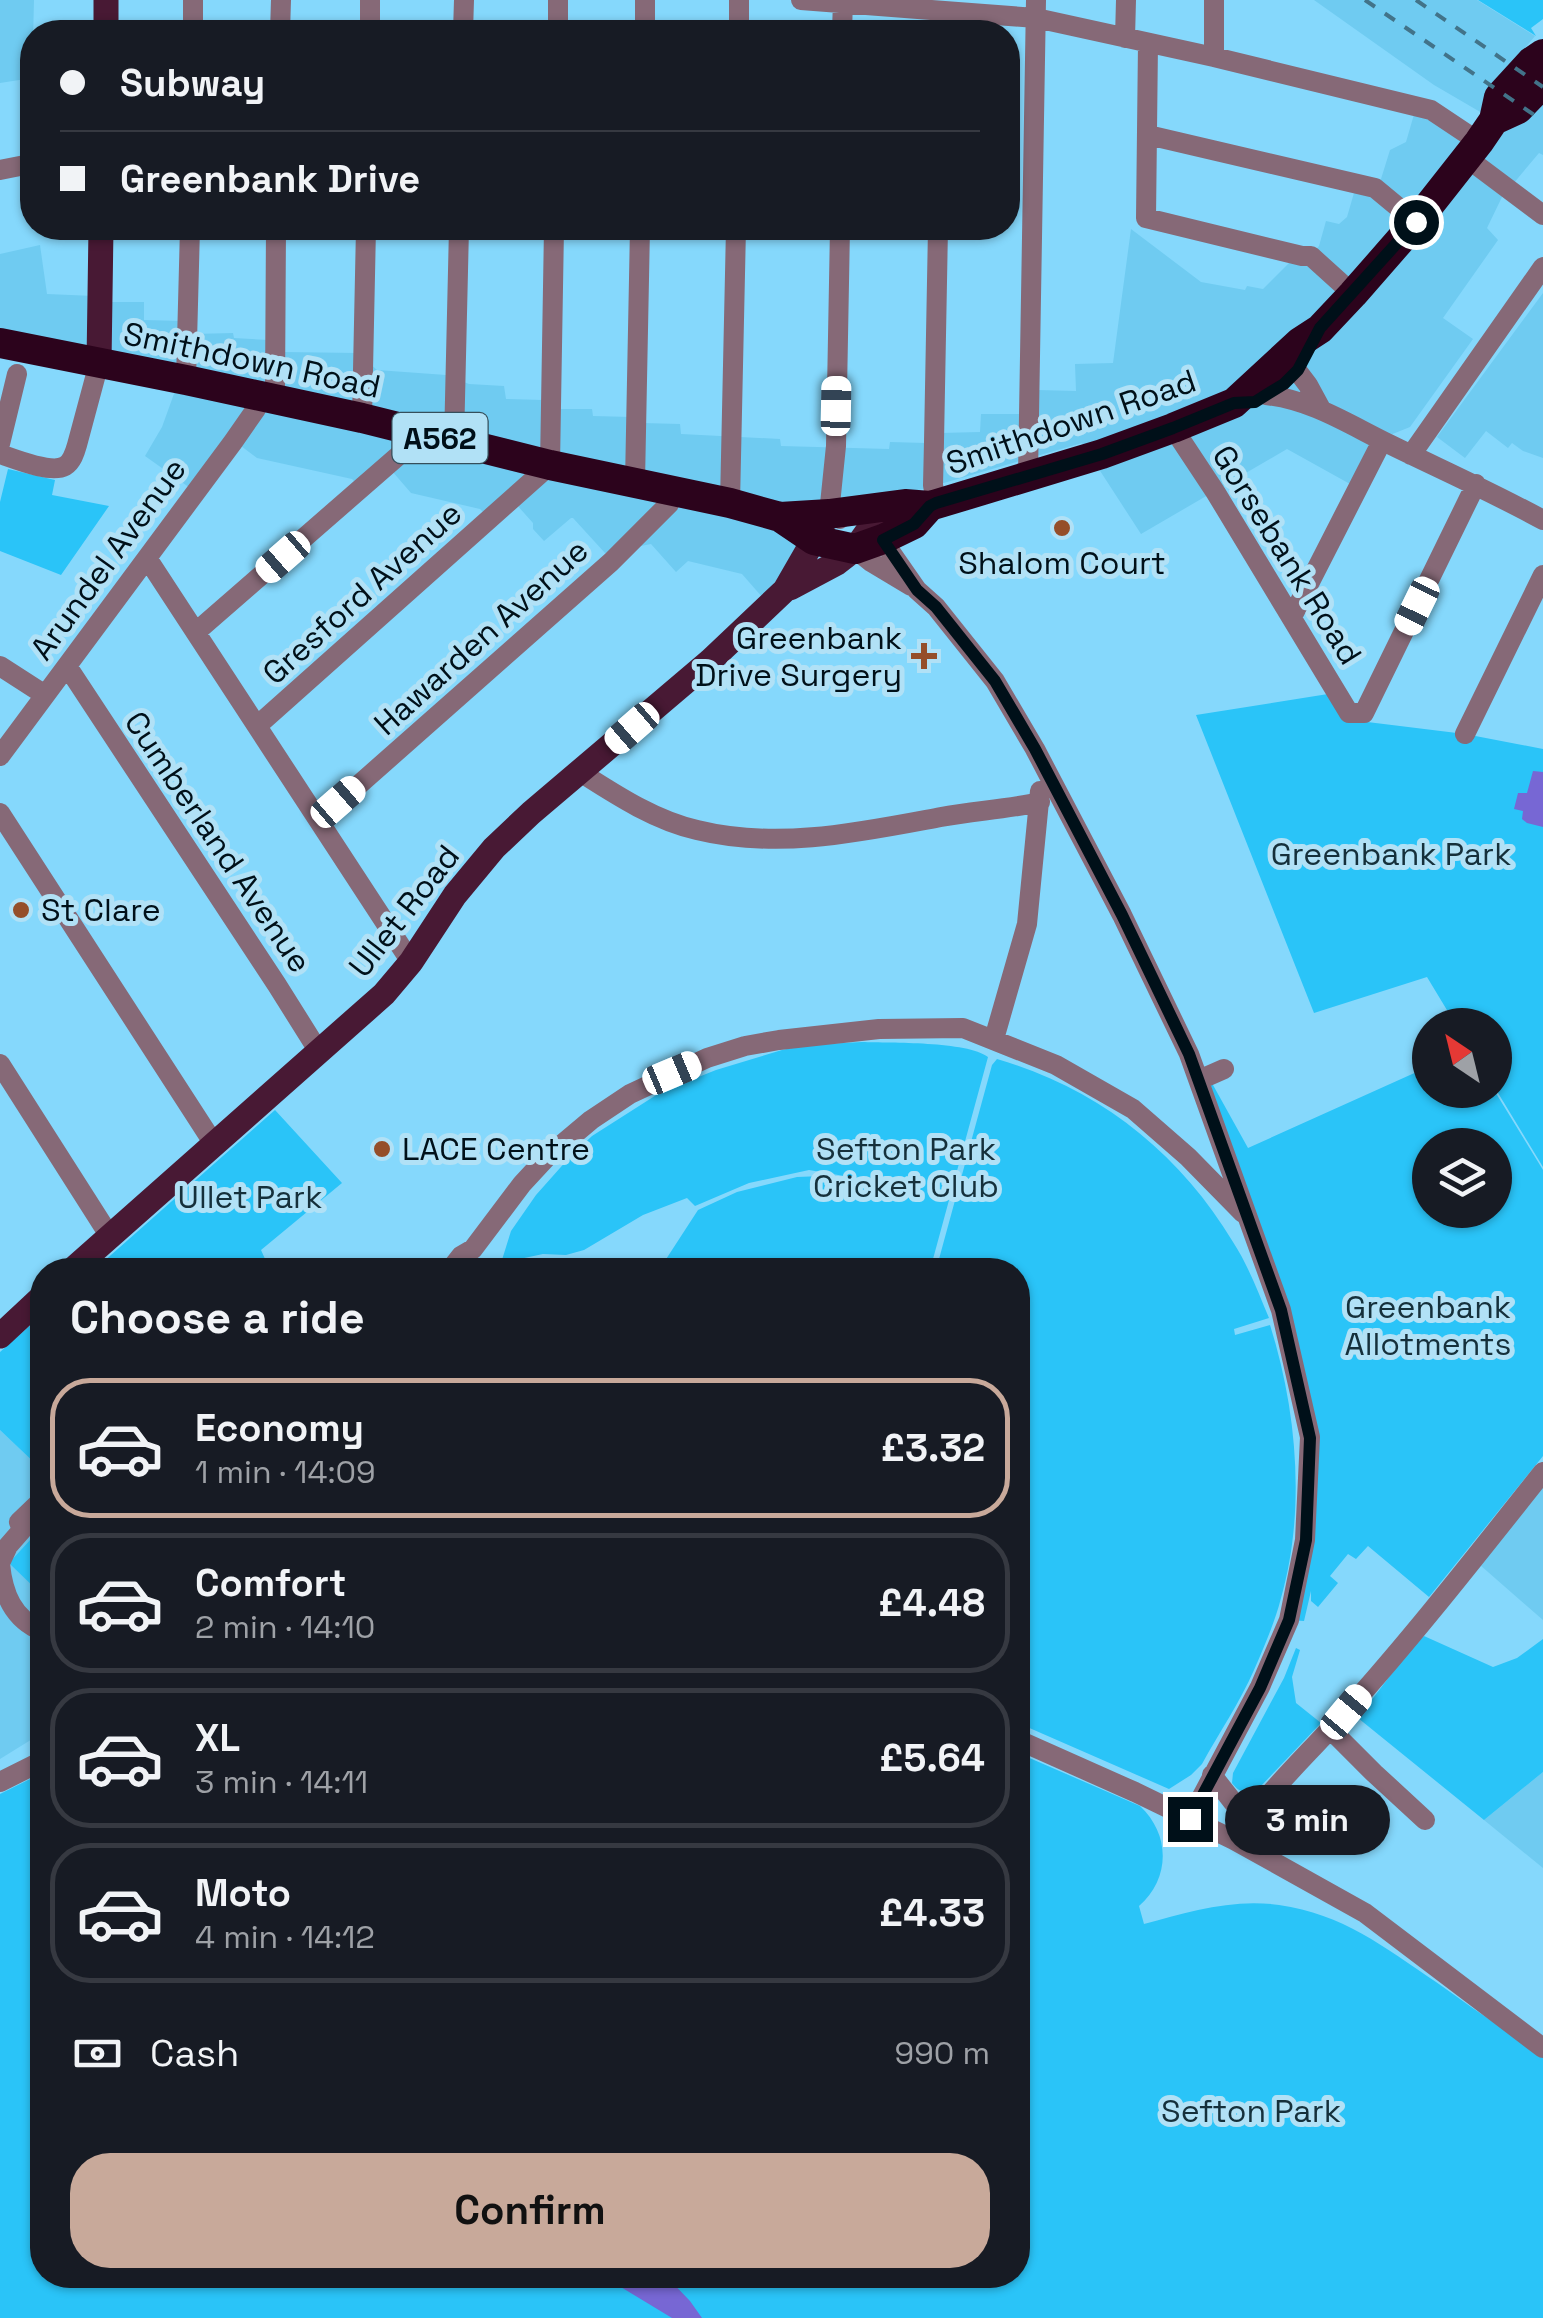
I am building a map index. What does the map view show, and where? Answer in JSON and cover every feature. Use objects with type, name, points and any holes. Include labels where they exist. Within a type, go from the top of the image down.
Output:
[{"type":"highway","name":"Smithdown Road","points":[[1480,140],[1499,97],[1543,54]]},
{"type":"highway","name":"Smithdown Road","points":[[822,527],[905,504],[933,505],[1102,454],[1234,403],[1292,363],[1416,222],[1480,140],[1518,110],[1543,83]]},
{"type":"highway","name":"Smithdown Road","points":[[0,343],[362,418],[870,538],[914,524],[933,505]]},
{"type":"highway","name":"Smithdown Road","points":[[1234,403],[1255,402],[1284,384],[1292,363]]},
{"type":"main road","points":[[98,363],[102,240]]},
{"type":"main road","name":"Ullet Road","points":[[786,590],[822,527]]},
{"type":"main road","name":"Ullet Road","points":[[85,1258],[384,994],[494,848],[786,590],[836,563],[870,538]]},
{"type":"main road","points":[[1,1334],[30,1308]]},
{"type":"street","points":[[801,0],[843,1],[942,14],[1036,9],[1125,38],[1431,110],[1480,140],[1543,215]]},
{"type":"street","points":[[1125,38],[1126,0]]},
{"type":"street","points":[[1214,0],[1214,57]]},
{"type":"street","points":[[1028,475],[1036,9]]},
{"type":"street","points":[[1148,43],[1146,218],[1311,256],[1353,294]]},
{"type":"street","points":[[1148,135],[1376,188],[1416,222]]},
{"type":"street","points":[[186,380],[190,240]]},
{"type":"street","points":[[267,398],[275,390],[276,240]]},
{"type":"street","points":[[362,418],[366,240]]},
{"type":"street","points":[[454,442],[459,240]]},
{"type":"street","points":[[550,465],[554,240]]},
{"type":"street","points":[[635,482],[640,240]]},
{"type":"street","points":[[730,503],[736,240]]},
{"type":"street","points":[[822,527],[836,446],[840,240]]},
{"type":"street","points":[[933,505],[938,240]]},
{"type":"street","points":[[1411,454],[1543,268]]},
{"type":"street","points":[[0,454],[50,469],[63,468],[73,458],[98,363]]},
{"type":"street","points":[[1292,363],[1321,409]]},
{"type":"street","points":[[0,444],[16,374]]},
{"type":"street","points":[[1266,395],[1294,399],[1321,409],[1543,520]]},
{"type":"street","name":"Arundel Avenue","points":[[0,756],[267,398]]},
{"type":"street","name":"Gorsebank Road","points":[[1173,428],[1349,713],[1364,713],[1476,484]]},
{"type":"street","points":[[196,632],[406,449],[416,433]]},
{"type":"street","points":[[1292,617],[1382,441]]},
{"type":"street","name":"Gresford Avenue","points":[[257,726],[550,465]]},
{"type":"street","name":"Hawarden Avenue","points":[[319,820],[611,562],[669,504],[674,492]]},
{"type":"street","points":[[870,538],[936,607],[995,681],[1047,773],[1189,1054],[1281,1310],[1310,1438],[1306,1540],[1289,1620],[1260,1688],[1190,1819]]},
{"type":"street","points":[[870,538],[871,562],[917,590]]},
{"type":"street","points":[[147,558],[411,962]]},
{"type":"street","points":[[1464,734],[1543,574]]},
{"type":"street","points":[[0,666],[45,695]]},
{"type":"street","name":"Cumberland Avenue","points":[[66,666],[319,1052]]},
{"type":"street","points":[[580,772],[628,803],[662,818],[696,830],[752,838],[822,838],[1040,802]]},
{"type":"street","points":[[994,1039],[1027,924],[1042,781],[1047,773]]},
{"type":"street","points":[[0,813],[214,1144]]},
{"type":"street","points":[[460,1258],[473,1249],[522,1184],[561,1145],[630,1094],[745,1046],[880,1029],[963,1028],[1056,1065],[1133,1109],[1248,1218]]},
{"type":"street","points":[[0,1064],[109,1235]]},
{"type":"street","points":[[1199,1080],[1224,1070]]},
{"type":"street","points":[[1234,1840],[1254,1810],[1414,1632],[1543,1472]]},
{"type":"street","points":[[30,1511],[19,1522],[22,1530],[8,1546],[0,1564],[2,1588],[10,1604],[30,1624]]},
{"type":"street","points":[[1338,1737],[1426,1820]]},
{"type":"street","points":[[1030,1746],[1234,1840],[1365,1913],[1543,2048]]},
{"type":"street","points":[[0,1782],[30,1766]]},
{"type":"street","points":[[1212,1775],[1233,1802],[1254,1810]]},
{"type":"shaded area","points":[[0,0],[34,0],[33,20],[20,20],[20,80],[0,83]]},
{"type":"shaded area","points":[[1314,0],[1477,0],[1535,36],[1520,54],[1543,70],[1543,155],[1539,153],[1502,197],[1487,228],[1498,240],[1443,318],[1473,339],[1410,427],[1370,443],[1350,484],[1287,449],[1141,534],[1082,443],[923,489],[850,501],[791,561],[763,598],[742,574],[688,561],[676,572],[651,544],[605,553],[573,518],[544,541],[516,504],[485,514],[480,509],[411,493],[392,471],[357,484],[352,479],[257,458],[229,437],[190,488],[145,456],[162,427],[175,391],[0,331],[0,254],[40,245],[47,294],[94,296],[106,302],[144,302],[144,320],[182,321],[194,334],[233,333],[234,338],[269,340],[283,352],[358,353],[377,370],[446,375],[469,384],[504,386],[506,399],[543,400],[556,409],[592,409],[593,416],[680,424],[681,434],[780,439],[781,446],[889,449],[890,442],[926,443],[940,433],[980,432],[981,414],[1022,414],[1037,390],[1076,391],[1075,364],[1113,363],[1131,229],[1201,282],[1245,290],[1247,286],[1263,289],[1289,263],[1315,251],[1326,221],[1339,224],[1347,217],[1356,186],[1381,179],[1390,150],[1406,142],[1415,111],[1454,133],[1494,120],[1434,85]]},
{"type":"shaded area","points":[[1543,293],[1543,458],[1512,443],[1508,448],[1486,431],[1465,458],[1437,437]]},
{"type":"shaded area","points":[[1533,771],[1543,772],[1543,827],[1527,823],[1522,819],[1523,811],[1514,809],[1518,793],[1527,793]]},
{"type":"shaded area","points":[[0,1430],[30,1459],[30,1740],[0,1759]]},
{"type":"shaded area","points":[[1543,1487],[1543,1620],[1480,1565]]},
{"type":"shaded area","points":[[1543,1772],[1543,1868],[1484,1820]]},
{"type":"shaded area","points":[[622,2288],[678,2288],[702,2318],[672,2318]]},
{"type":"green space","points":[[1478,0],[1543,0],[1543,19],[1531,28],[1536,36]]},
{"type":"green space","points":[[8,469],[55,480],[52,495],[109,506],[61,575],[0,551],[0,502]]},
{"type":"green space","name":"Greenbank Park","points":[[1328,694],[1343,719],[1465,734],[1543,749],[1543,1167],[1507,1108],[1512,1108],[1512,1008],[1446,1008],[1427,977],[1314,1013],[1196,715]]},
{"type":"green space","name":"Sefton Park Cricket Club","points":[[806,1045],[946,1045],[988,1057],[933,1258],[667,1258],[698,1210],[737,1192],[797,1177],[822,1176],[845,1182],[844,1176],[809,1170],[749,1183],[695,1206],[687,1198],[643,1215],[584,1250],[566,1255],[503,1258],[511,1231],[536,1195],[592,1136],[661,1092],[716,1070]]},
{"type":"green space","points":[[997,1059],[1069,1087],[1102,1106],[1161,1152],[1211,1209],[1238,1251],[1269,1318],[1234,1329],[1235,1335],[1270,1325],[1279,1358],[1292,1426],[1296,1496],[1289,1565],[1281,1598],[1248,1682],[1202,1764],[1169,1789],[1030,1728],[1030,1258],[939,1258],[992,1065]]},
{"type":"green space","name":"Greenbank Allotments","points":[[1412,1074],[1412,1108],[1505,1108],[1543,1170],[1543,1456],[1429,1597],[1368,1546],[1356,1559],[1348,1554],[1330,1576],[1338,1583],[1318,1607],[1311,1601],[1311,1591],[1304,1621],[1289,1620],[1310,1437],[1208,1076],[1248,1148]]},
{"type":"green space","name":"Ullet Park","points":[[275,1110],[342,1183],[261,1250],[265,1258],[108,1258]]},
{"type":"green space","points":[[30,1326],[30,1459],[0,1430],[0,1352]]},
{"type":"green space","points":[[30,1540],[30,1583],[9,1563]]},
{"type":"green space","points":[[1424,1636],[1493,1667],[1517,1658],[1543,1639],[1543,1772],[1484,1820],[1358,1718]]},
{"type":"green space","points":[[1296,1648],[1300,1650],[1292,1677],[1296,1703],[1321,1723],[1260,1787],[1241,1791],[1232,1783],[1233,1773]]},
{"type":"green space","name":"Sefton Park","points":[[1030,1758],[1140,1806],[1150,1818],[1163,1857],[1157,1883],[1139,1906],[1144,1924],[1211,1907],[1245,1903],[1302,1909],[1343,1924],[1380,1945],[1543,2056],[1543,2318],[0,2318],[0,1794],[30,1779],[30,2288],[1030,2288]]},
{"type":"railway","points":[[1365,0],[1543,121]]},
{"type":"railway","points":[[1416,0],[1543,87]]},
{"type":"place","name":"Shalom Court","points":[[1062,528]]},
{"type":"place","name":"Greenbank Drive Surgery","points":[[924,656]]},
{"type":"place","name":"St Clare","points":[[21,910]]},
{"type":"place","name":"LACE Centre","points":[[382,1149]]},
{"type":"route","points":[[1190,1819],[1260,1688],[1289,1620],[1306,1540],[1310,1438],[1281,1310],[1189,1054],[1122,915],[995,681],[936,607],[917,590],[883,540],[914,524],[936,503],[1102,454],[1234,403],[1255,402],[1298,370],[1320,328],[1416,222]]}]
